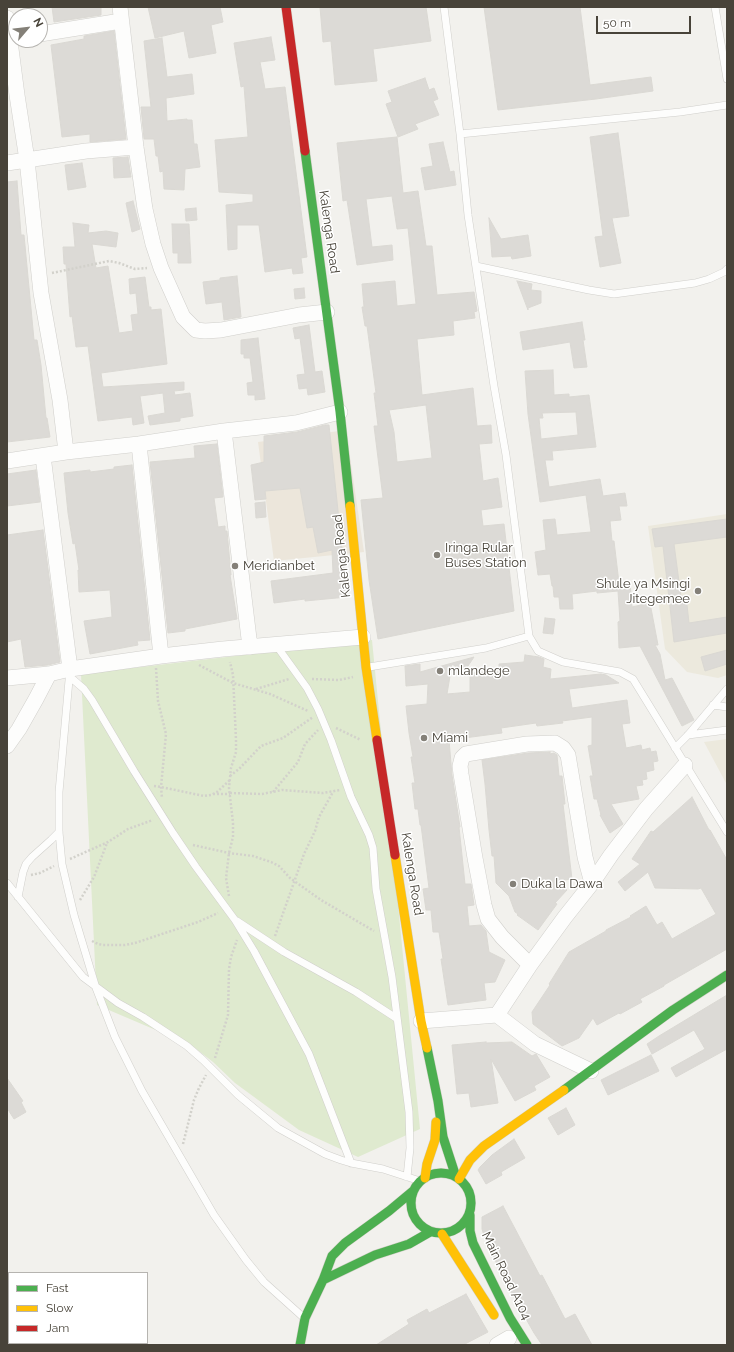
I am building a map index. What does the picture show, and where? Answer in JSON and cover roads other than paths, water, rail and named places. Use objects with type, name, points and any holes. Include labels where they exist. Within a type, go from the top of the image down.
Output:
[{"type":"main road","name":"Kalenga Road","points":[[286,7],[340,412],[366,667],[421,1021],[438,1101],[443,1137],[458,1178]]},
{"type":"main road","points":[[458,1178],[476,1153],[673,1010],[727,975]]},
{"type":"main road","name":"Kalenga Road","points":[[422,1179],[435,1140],[438,1101]]},
{"type":"main road","points":[[300,1345],[305,1318],[323,1280],[332,1256],[345,1243],[389,1211],[413,1191],[422,1179],[430,1174],[442,1172],[454,1175],[458,1178],[470,1192],[472,1204],[470,1215],[463,1225],[453,1232],[442,1234],[430,1232],[420,1225],[413,1215],[410,1203],[413,1191]]},
{"type":"main road","name":"Main Road A104","points":[[470,1215],[470,1231],[473,1243],[510,1318],[527,1345]]},
{"type":"main road","points":[[323,1280],[375,1255],[409,1244],[430,1232]]},
{"type":"main road","name":"Main Road A104","points":[[442,1234],[497,1320]]},
{"type":"street","points":[[48,32],[120,14],[136,147],[153,244],[161,268],[183,317],[196,330],[205,332],[271,319],[327,312]]},
{"type":"street","points":[[14,48],[17,95],[27,160],[40,275],[60,400],[66,452]]},
{"type":"street","points":[[7,164],[86,151],[136,147]]},
{"type":"street","points":[[7,461],[224,431],[296,423],[340,412]]},
{"type":"street","points":[[224,431],[250,647]]},
{"type":"street","points":[[138,444],[159,656]]},
{"type":"street","points":[[43,456],[69,673]]},
{"type":"street","points":[[7,678],[69,673],[159,656],[363,637]]},
{"type":"street","points":[[7,746],[19,730],[49,674]]},
{"type":"street","points":[[530,965],[502,937],[488,919],[473,851],[461,774],[460,766],[462,758],[466,754],[507,746],[527,744],[555,743],[563,748],[568,755],[585,857],[592,884]]},
{"type":"street","points":[[497,1015],[530,965],[565,917],[592,884],[611,854],[646,809],[685,765]]},
{"type":"street","points":[[421,1021],[497,1015],[535,1044],[591,1071]]},
{"type":"lane","points":[[444,7],[460,134],[468,216],[506,455],[529,636],[538,651],[563,662],[620,672],[633,679],[727,832]]},
{"type":"lane","points":[[715,7],[727,79]]},
{"type":"lane","points":[[460,134],[680,112],[727,105]]},
{"type":"lane","points":[[476,266],[614,294],[695,283],[709,279],[727,269]]},
{"type":"lane","points":[[366,667],[486,648],[529,636]]},
{"type":"lane","points":[[276,645],[300,678],[318,710],[373,848],[376,889],[392,976],[396,1018],[409,1112],[410,1148],[407,1177]]},
{"type":"lane","points":[[69,673],[92,700],[163,817],[196,867],[227,908],[241,930],[309,1054],[350,1163]]},
{"type":"lane","points":[[69,673],[59,792],[59,832],[62,863],[72,910],[96,988],[115,1037],[135,1078],[214,1214],[246,1260],[264,1282],[305,1318]]},
{"type":"lane","points":[[675,748],[727,689]]},
{"type":"lane","points":[[713,705],[727,707]]},
{"type":"lane","points":[[688,735],[727,730]]},
{"type":"lane","points":[[18,897],[26,864],[32,856],[59,832]]},
{"type":"lane","points":[[7,883],[76,969],[96,988],[182,1042],[203,1060],[238,1095],[278,1128],[325,1154],[350,1163],[383,1169],[407,1177],[422,1179]]},
{"type":"lane","points":[[235,920],[308,966],[356,992],[396,1018]]},
{"type":"place","name":"Iringa Rular Buses Station","points":[[437,555]]},
{"type":"place","name":"Meridianbet","points":[[235,566]]},
{"type":"place","name":"Shule ya Msingi Jitegemee","points":[[698,591]]},
{"type":"place","name":"mlandege","points":[[440,671]]},
{"type":"place","name":"Miami","points":[[424,738]]},
{"type":"place","name":"Duka la Dawa","points":[[513,884]]}]
